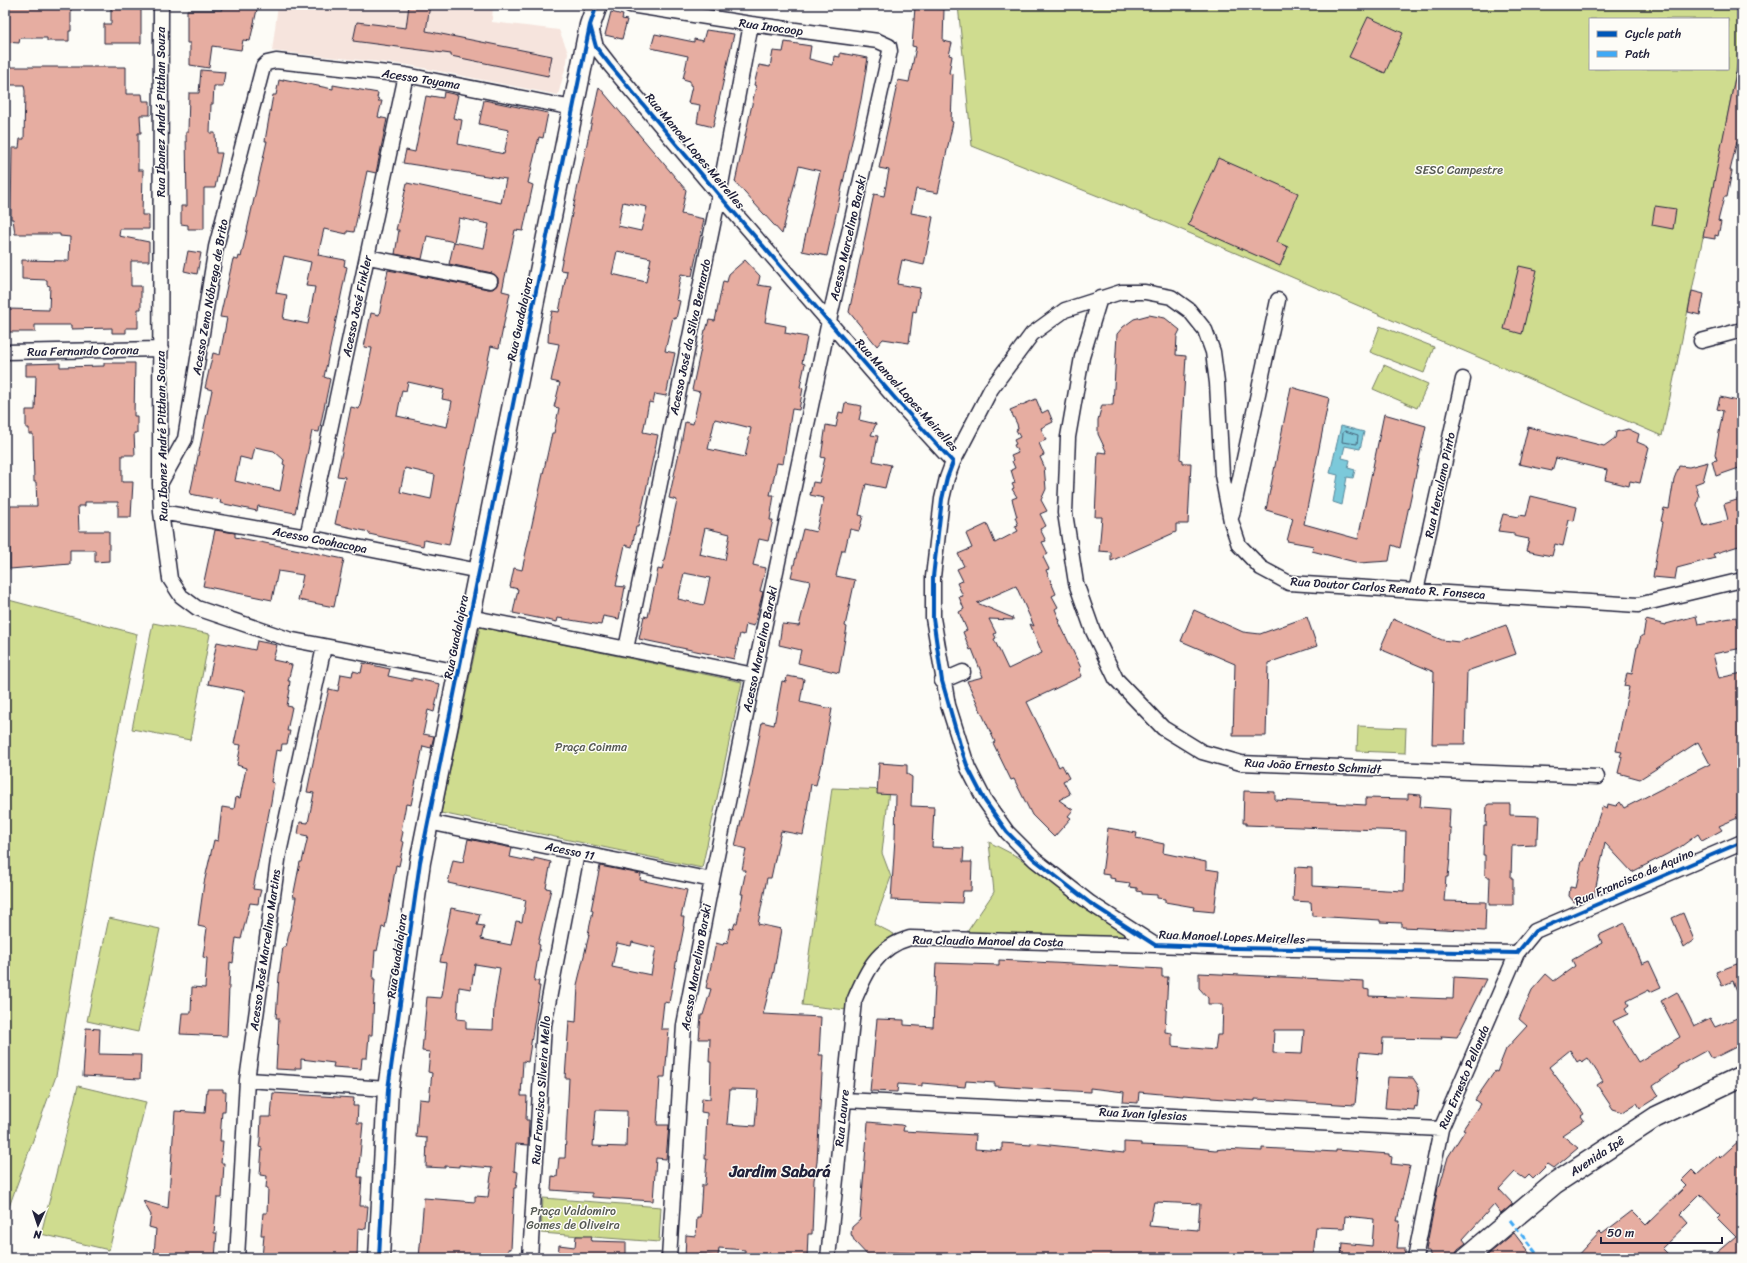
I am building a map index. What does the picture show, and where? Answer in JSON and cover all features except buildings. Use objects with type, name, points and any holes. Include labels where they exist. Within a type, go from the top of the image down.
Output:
[{"type":"main road","name":"Rua Guadalajara","points":[[379,1258],[388,1089],[420,862],[460,672],[479,571],[590,25],[597,5]]},
{"type":"main road","name":"Avenida Ipê","points":[[1466,1258],[1561,1179],[1656,1117],[1741,1080]]},
{"type":"street","name":"Rua Ibanez André Pitthan Souza","points":[[161,5],[160,484],[161,512],[170,579],[181,596],[197,608],[288,639],[460,672]]},
{"type":"street","name":"Rua Inocoop","points":[[630,5],[751,24],[878,41],[889,46]]},
{"type":"street","name":"Acesso José da Silva Bernardo","points":[[626,649],[719,195],[751,24]]},
{"type":"street","name":"Rua Manoel Lopes Meirelles","points":[[590,25],[596,47],[719,195],[900,404],[953,462],[942,499],[933,577],[932,618],[942,681],[950,713],[968,768],[985,801],[1007,832],[1035,860],[1061,882],[1155,945],[1517,953]]},
{"type":"street","name":"Acesso Marcelino Barski","points":[[669,1258],[684,1024],[754,676],[829,321],[889,57],[889,46]]},
{"type":"street","name":"Acesso Toyama","points":[[267,63],[276,61],[406,75],[574,108]]},
{"type":"street","name":"Acesso Zeno Nóbrega de Brito","points":[[160,484],[185,438],[216,247],[263,67],[267,63]]},
{"type":"street","name":"Acesso José Finkler","points":[[307,537],[406,75]]},
{"type":"street","points":[[368,257],[490,281]]},
{"type":"street","name":"Rua Doutor Carlos Renato R. Fonseca","points":[[953,462],[991,389],[1032,334],[1065,310],[1120,292],[1146,292],[1172,297],[1189,310],[1205,330],[1213,352],[1218,383],[1222,475],[1231,521],[1239,545],[1261,568],[1289,583],[1638,605],[1742,580]]},
{"type":"street","name":"Rua João Ernesto Schmidt","points":[[1100,298],[1082,357],[1068,437],[1065,513],[1076,583],[1093,631],[1116,679],[1163,728],[1202,752],[1241,763],[1597,777]]},
{"type":"street","points":[[1231,521],[1278,300]]},
{"type":"street","points":[[1701,341],[1742,330]]},
{"type":"street","name":"Rua Fernando Corona","points":[[5,352],[160,350]]},
{"type":"street","name":"Rua Herculano Pinto","points":[[1416,591],[1463,379]]},
{"type":"street","name":"Acesso Coohacopa","points":[[161,512],[307,537],[479,571]]},
{"type":"street","points":[[470,618],[754,676]]},
{"type":"street","name":"Acesso José Marcelino Martins","points":[[237,1258],[247,1080],[279,853],[324,646]]},
{"type":"street","points":[[942,681],[962,672]]},
{"type":"street","name":"Acesso 11","points":[[428,822],[712,880]]},
{"type":"street","name":"Rua Francisco de Aquino","points":[[1535,931],[1742,842]]},
{"type":"street","name":"Rua Francisco Silveira Mello","points":[[530,1258],[544,1025],[577,853]]},
{"type":"street","name":"Rua Ernesto Pellanda","points":[[1415,1258],[1441,1129],[1517,953],[1535,931]]},
{"type":"street","name":"Rua Claudio Manoel da Costa","points":[[854,1001],[865,974],[875,960],[897,942],[910,938],[1155,945]]},
{"type":"street","name":"Rua Louvre","points":[[828,1258],[854,1001]]},
{"type":"street","points":[[247,1080],[388,1089]]},
{"type":"street","name":"Rua Ivan Iglesias","points":[[844,1100],[1441,1129]]},
{"type":"shaded area","points":[[278,5],[493,5],[492,22],[559,30],[568,52],[567,62],[558,95],[408,65],[272,51]]},
{"type":"green space","name":"SESC Campestre","points":[[958,5],[1742,5],[1742,41],[1662,436],[1161,221],[972,146]]},
{"type":"green space","points":[[1380,326],[1434,347],[1424,373],[1370,352]]},
{"type":"green space","points":[[1384,365],[1428,384],[1417,408],[1373,389]]},
{"type":"green space","points":[[5,599],[137,634],[95,850],[56,1076],[5,1218]]},
{"type":"green space","points":[[153,623],[210,634],[190,740],[132,729]]},
{"type":"green space","name":"Praça Coinma","points":[[480,627],[742,682],[702,868],[441,813]]},
{"type":"green space","points":[[1358,726],[1406,728],[1405,753],[1357,751]]},
{"type":"green space","points":[[832,788],[889,790],[882,853],[891,877],[874,924],[894,934],[847,1010],[802,1005]]},
{"type":"green space","points":[[989,842],[1018,857],[1133,939],[965,935],[994,892]]},
{"type":"green space","points":[[109,918],[160,929],[138,1032],[87,1021]]},
{"type":"green space","points":[[78,1086],[146,1102],[109,1250],[41,1234]]},
{"type":"green space","name":"Praça Valdomiro Gomes de Oliveira","points":[[543,1198],[661,1207],[659,1242],[541,1233]]},
{"type":"water","points":[[1341,426],[1364,432],[1360,449],[1345,446],[1342,458],[1350,460],[1348,468],[1355,470],[1353,478],[1347,477],[1342,505],[1333,502],[1338,475],[1330,473]]},
{"type":"marked path","points":[[1510,1220],[1540,1258]]},
{"type":"cycle path","points":[[379,1258],[388,1089],[420,862],[590,25],[597,5]]},
{"type":"cycle path","points":[[590,25],[596,47],[610,65],[719,195],[900,404],[953,462],[942,499],[933,577],[933,618],[942,681],[961,748],[968,768],[985,801],[1007,832],[1035,860],[1090,903],[1155,945],[1235,948],[1517,953],[1535,931],[1742,842]]},
{"type":"district","name":"Jardim Sabará","points":[[780,1171]]}]
